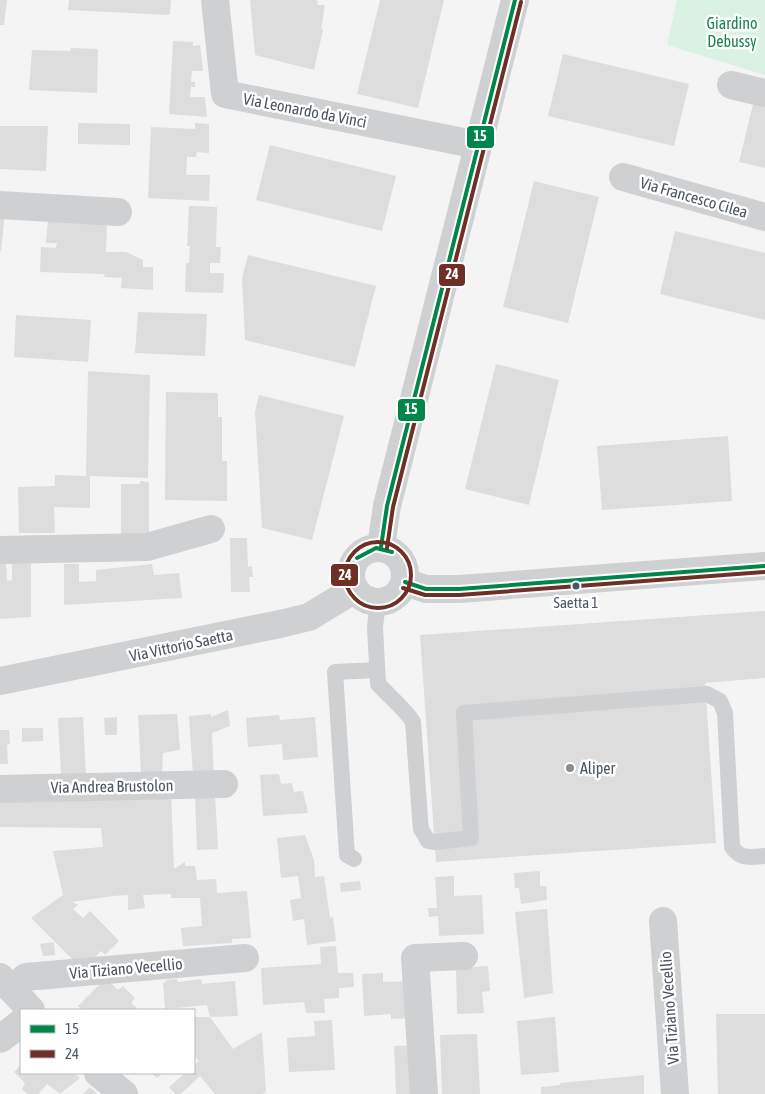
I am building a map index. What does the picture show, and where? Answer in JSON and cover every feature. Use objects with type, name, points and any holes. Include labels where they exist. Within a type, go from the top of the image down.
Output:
[{"type":"street","name":"Via Leonardo da Vinci","points":[[215,0],[225,94],[478,145]]},
{"type":"street","points":[[381,547],[387,506],[515,0]]},
{"type":"street","points":[[732,85],[765,93]]},
{"type":"street","name":"Via Francesco Cilea","points":[[623,177],[765,217]]},
{"type":"street","points":[[0,204],[118,212]]},
{"type":"street","points":[[0,550],[147,547],[211,529]]},
{"type":"street","points":[[366,596],[351,572],[358,556],[364,551],[381,547],[390,550],[402,561],[405,569],[405,582],[426,588],[459,589],[765,566]]},
{"type":"street","name":"Via Vittorio Saetta","points":[[0,681],[280,624],[309,617],[366,596],[394,597],[405,582]]},
{"type":"street","name":"Via Andrea Brustolon","points":[[0,789],[224,784]]},
{"type":"street","name":"Via Tiziano Vecellio","points":[[663,921],[675,1094]]},
{"type":"street","points":[[424,1094],[415,958],[464,956]]},
{"type":"street","name":"Via Tiziano Vecellio","points":[[30,1009],[5,983],[26,977],[245,958]]},
{"type":"street","points":[[0,1039],[20,1023]]},
{"type":"street","points":[[99,1074],[124,1094]]},
{"type":"lane","points":[[366,596],[375,627],[377,677],[401,710],[409,715],[413,722],[421,829],[428,841],[471,838],[464,713],[707,694],[720,700],[725,713],[732,846],[738,855],[746,858],[765,856]]},
{"type":"lane","points":[[354,860],[347,855],[335,672],[377,677]]},
{"type":"green space","name":"Giardino Debussy","points":[[677,0],[765,0],[765,75],[667,45]]},
{"type":"building","points":[[0,0],[7,0],[4,25],[0,25]]},
{"type":"building","points":[[69,0],[171,0],[169,15],[68,10]]},
{"type":"building","points":[[250,0],[317,0],[318,5],[325,5],[321,29],[323,30],[314,70],[255,55]]},
{"type":"building","points":[[380,0],[444,0],[418,108],[357,94]]},
{"type":"building","points":[[173,41],[193,42],[193,46],[200,45],[203,71],[192,71],[191,82],[195,82],[195,87],[191,87],[190,97],[205,97],[207,117],[169,114]]},
{"type":"building","points":[[71,48],[98,49],[97,93],[29,90],[32,50],[70,51]]},
{"type":"building","points":[[563,54],[689,84],[674,146],[548,116]]},
{"type":"building","points":[[754,100],[765,103],[765,168],[739,162]]},
{"type":"building","points":[[78,123],[130,124],[130,145],[78,144]]},
{"type":"building","points":[[195,123],[209,124],[209,153],[197,152],[196,157],[187,157],[186,175],[210,175],[209,201],[148,198],[151,127],[195,129]]},
{"type":"building","points":[[0,126],[48,126],[46,171],[0,169]]},
{"type":"building","points":[[270,145],[396,176],[382,231],[256,200]]},
{"type":"building","points":[[534,181],[599,197],[568,323],[503,307]]},
{"type":"building","points":[[189,206],[217,207],[216,247],[221,247],[220,263],[210,263],[210,273],[224,273],[223,293],[185,292],[186,263],[189,263],[190,246],[187,246]]},
{"type":"building","points":[[0,212],[5,212],[1,251],[0,251]]},
{"type":"building","points":[[48,221],[107,223],[106,252],[126,252],[143,260],[143,267],[153,267],[153,290],[121,288],[122,278],[104,277],[105,274],[40,272],[41,247],[56,248],[57,243],[46,243]]},
{"type":"building","points":[[675,231],[765,253],[765,320],[660,294]]},
{"type":"building","points":[[248,255],[376,286],[355,367],[245,340],[242,278]]},
{"type":"building","points":[[138,312],[207,314],[205,356],[135,353]]},
{"type":"building","points":[[16,315],[91,320],[88,362],[14,357]]},
{"type":"building","points":[[496,364],[559,380],[529,505],[465,489]]},
{"type":"building","points":[[88,371],[150,375],[148,478],[90,476],[90,508],[54,507],[55,533],[19,533],[18,487],[55,486],[55,475],[86,476]]},
{"type":"building","points":[[166,392],[218,393],[218,417],[222,417],[222,461],[227,461],[227,501],[165,500]]},
{"type":"building","points":[[259,395],[344,416],[312,540],[262,528],[255,412]]},
{"type":"building","points":[[728,436],[732,501],[602,510],[597,446]]},
{"type":"building","points":[[140,481],[149,482],[149,535],[121,535],[121,484],[140,484]]},
{"type":"building","points":[[230,538],[247,538],[248,567],[252,566],[253,577],[249,577],[250,592],[231,592]]},
{"type":"building","points":[[0,558],[6,558],[7,581],[12,580],[12,558],[31,558],[31,617],[0,619]]},
{"type":"building","points":[[64,564],[79,564],[79,582],[96,581],[96,570],[152,564],[154,575],[179,573],[182,598],[64,605]]},
{"type":"building","name":"Aliper","points":[[765,611],[765,678],[705,683],[716,843],[436,862],[420,635]]},
{"type":"building","points":[[228,710],[230,726],[212,733],[214,774],[193,775],[189,716],[211,714],[211,717]]},
{"type":"building","points":[[177,714],[180,750],[163,753],[162,773],[141,774],[138,715]]},
{"type":"building","points":[[279,715],[280,720],[315,717],[318,757],[283,760],[282,744],[248,747],[246,718]]},
{"type":"building","points":[[83,717],[86,774],[61,775],[58,718]]},
{"type":"building","points":[[117,717],[117,735],[105,735],[104,718]]},
{"type":"building","points":[[22,728],[43,728],[43,741],[22,742]]},
{"type":"building","points":[[0,730],[9,730],[10,744],[7,745],[8,764],[0,764]]},
{"type":"building","points":[[279,774],[281,784],[292,783],[294,792],[303,791],[308,813],[263,816],[260,775]]},
{"type":"building","points":[[171,792],[174,869],[185,862],[185,866],[195,866],[197,880],[216,879],[217,893],[247,891],[251,938],[232,939],[232,943],[183,946],[181,928],[202,926],[200,898],[171,898],[171,894],[143,895],[145,908],[128,910],[128,895],[72,902],[78,905],[73,909],[83,918],[90,911],[119,941],[105,955],[101,951],[93,959],[92,957],[88,961],[84,957],[77,964],[31,918],[63,895],[53,851],[103,847],[101,828],[0,827],[0,797]]},
{"type":"building","points":[[195,796],[215,796],[218,849],[197,850]]},
{"type":"building","points":[[305,835],[314,860],[315,877],[324,876],[330,918],[333,917],[336,941],[307,945],[304,919],[293,921],[290,900],[301,898],[298,876],[281,878],[277,838]]},
{"type":"building","points":[[540,871],[540,886],[546,886],[547,900],[521,904],[519,888],[515,888],[514,873]]},
{"type":"building","points":[[454,876],[454,896],[482,895],[484,934],[439,936],[438,916],[429,917],[428,908],[437,908],[435,877]]},
{"type":"building","points":[[360,881],[361,890],[341,892],[340,883]]},
{"type":"building","points":[[547,909],[553,993],[524,998],[515,912]]},
{"type":"building","points":[[54,942],[55,955],[43,956],[40,944]]},
{"type":"building","points":[[336,946],[338,973],[353,973],[354,987],[339,988],[339,998],[324,999],[325,1013],[306,1013],[304,1002],[263,1005],[261,968],[321,964],[320,947]]},
{"type":"building","points":[[488,966],[490,991],[482,992],[484,1013],[457,1014],[456,968]]},
{"type":"building","points":[[383,973],[383,982],[410,981],[412,1018],[391,1019],[391,1014],[364,1016],[362,974]]},
{"type":"building","points":[[106,978],[118,990],[123,986],[135,998],[131,1003],[138,1009],[82,1009],[78,1006]]},
{"type":"building","points":[[177,979],[178,982],[201,979],[202,984],[235,981],[238,1016],[210,1017],[207,1005],[165,1009],[163,983],[166,980]]},
{"type":"building","points":[[716,1014],[765,1014],[765,1094],[718,1094]]},
{"type":"building","points":[[195,1017],[210,1017],[233,1049],[262,1032],[266,1092],[263,1094],[215,1094],[200,1076],[181,1094],[175,1094],[169,1087],[184,1074],[195,1074],[195,1064],[199,1061],[195,1056]]},
{"type":"building","points":[[555,1017],[559,1072],[521,1075],[517,1021]]},
{"type":"building","points":[[332,1020],[335,1070],[289,1072],[287,1038],[315,1036],[314,1021]]},
{"type":"building","points":[[477,1034],[480,1094],[442,1094],[440,1035]]},
{"type":"building","points":[[418,1045],[415,1094],[396,1094],[394,1046]]},
{"type":"building","points":[[20,1066],[20,1074],[75,1074],[80,1078],[60,1094],[47,1084],[40,1094],[27,1094],[22,1089],[25,1083],[14,1072]]},
{"type":"building","points":[[152,1074],[162,1074],[157,1078]]},
{"type":"building","points":[[644,1075],[644,1094],[541,1094],[541,1087],[560,1085],[560,1083]]},
{"type":"building","points":[[90,1087],[97,1094],[83,1094]]},
{"type":"transit line","name":"15","points":[[381,547],[387,506],[515,0]]},
{"type":"transit line","name":"24","points":[[387,548],[393,507],[521,2]]},
{"type":"transit line","name":"24","points":[[371,542],[385,542],[397,547],[406,556],[411,568],[411,575],[409,588],[402,599],[385,608],[371,608],[359,603],[350,594],[345,582],[345,568],[350,556],[359,547],[371,542]]},
{"type":"transit line","name":"15","points":[[357,558],[376,548],[392,552]]},
{"type":"transit line","name":"15","points":[[405,582],[426,589],[459,589],[765,566]]},
{"type":"transit line","name":"24","points":[[403,588],[425,595],[459,595],[765,572]]},
{"type":"place","name":"Saetta 1","points":[[576,586]]},
{"type":"place","name":"Aliper","points":[[570,768]]}]
